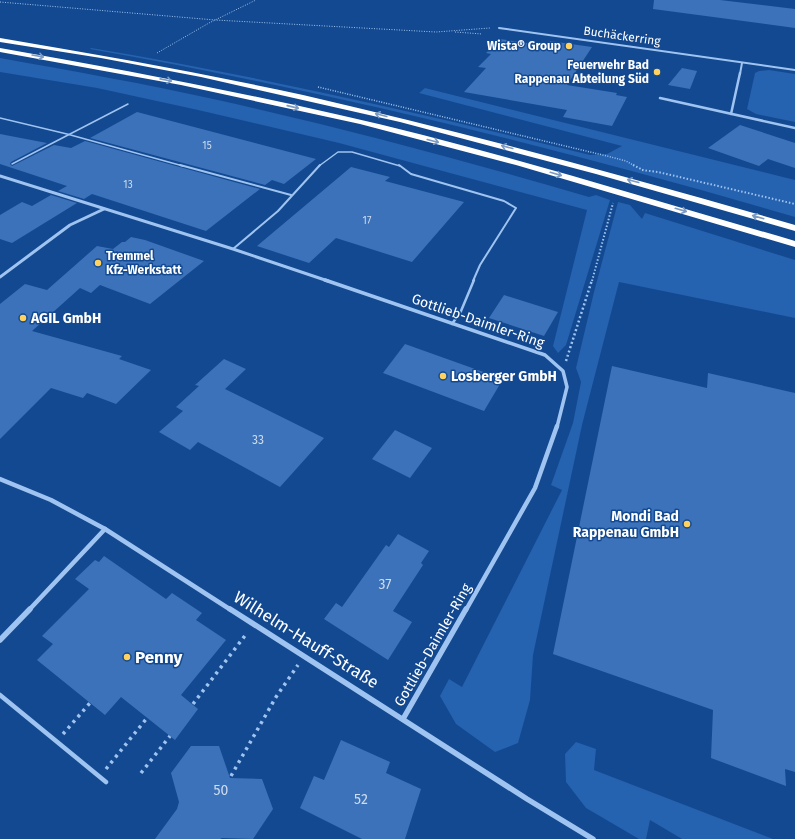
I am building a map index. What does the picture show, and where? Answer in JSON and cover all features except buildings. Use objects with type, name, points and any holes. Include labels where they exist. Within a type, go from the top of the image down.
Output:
[{"type":"highway","points":[[0,40],[147,65],[361,110],[540,155],[795,228]]},
{"type":"highway","points":[[0,50],[169,80],[354,121],[485,154],[795,244]]},
{"type":"street","name":"Buchäckerring","points":[[499,28],[795,70]]},
{"type":"street","points":[[731,114],[742,63]]},
{"type":"street","points":[[660,98],[795,128]]},
{"type":"street","name":"Gottlieb-Daimler-Ring","points":[[0,176],[232,249],[545,355],[563,371],[567,387],[559,421],[535,488],[404,719]]},
{"type":"street","points":[[0,277],[70,225],[104,209]]},
{"type":"street","name":"Wilhelm-Hauff-Straße","points":[[0,479],[51,500],[105,529],[404,719],[527,800],[593,839]]},
{"type":"street","points":[[0,640],[105,529]]},
{"type":"lane","points":[[12,164],[67,134],[128,104]]},
{"type":"lane","points":[[0,118],[67,134],[291,195]]},
{"type":"lane","points":[[232,249],[278,210],[321,164],[338,152],[352,152],[398,164],[411,174],[504,201],[516,208],[480,265],[460,311],[452,324]]},
{"type":"lane","points":[[0,695],[106,782]]},
{"type":"path","points":[[157,53],[216,20],[256,0]]},
{"type":"path","points":[[0,2],[216,20],[482,34]]},
{"type":"path","points":[[445,32],[499,28]]},
{"type":"path","points":[[636,172],[649,170],[795,204]]},
{"type":"path","points":[[563,371],[589,292],[613,202]]},
{"type":"path","points":[[193,704],[238,646]]},
{"type":"path","points":[[231,776],[276,697],[305,656]]},
{"type":"path","points":[[57,741],[90,703]]},
{"type":"path","points":[[100,777],[147,718]]},
{"type":"path","points":[[141,774],[170,736]]},
{"type":"shaded area","points":[[90,49],[279,83],[466,125],[590,155],[607,154],[622,146],[419,93],[425,88],[795,180],[795,217],[620,168],[445,123],[268,83]]},
{"type":"shaded area","points":[[0,58],[218,100],[405,146],[589,197],[596,195],[610,200],[566,345],[558,353],[553,346],[587,210],[339,143],[97,88],[0,72]]},
{"type":"shaded area","points":[[769,70],[795,74],[795,122],[756,114],[747,109],[755,73]]},
{"type":"shaded area","points":[[618,202],[630,205],[642,219],[645,213],[795,260],[795,318],[619,282],[582,425],[533,655],[530,700],[518,743],[495,752],[456,724],[440,696],[449,679],[462,687],[562,490],[551,485],[573,423],[581,382],[576,368]]},
{"type":"shaded area","points":[[576,742],[596,749],[594,770],[773,839],[682,839],[650,820],[646,839],[639,839],[586,808],[566,782],[565,754]]},
{"type":"place","name":"Wista® Group","points":[[569,46]]},
{"type":"place","name":"Feuerwehr Bad Rappenau Abteilung Süd","points":[[657,72]]},
{"type":"place","name":"Tremmel Kfz-Werkstatt","points":[[98,263]]},
{"type":"place","name":"AGIL GmbH","points":[[23,318]]},
{"type":"place","name":"Losberger GmbH","points":[[443,376]]},
{"type":"place","name":"Mondi Bad Rappenau GmbH","points":[[687,524]]},
{"type":"place","name":"Penny","points":[[127,657]]}]
